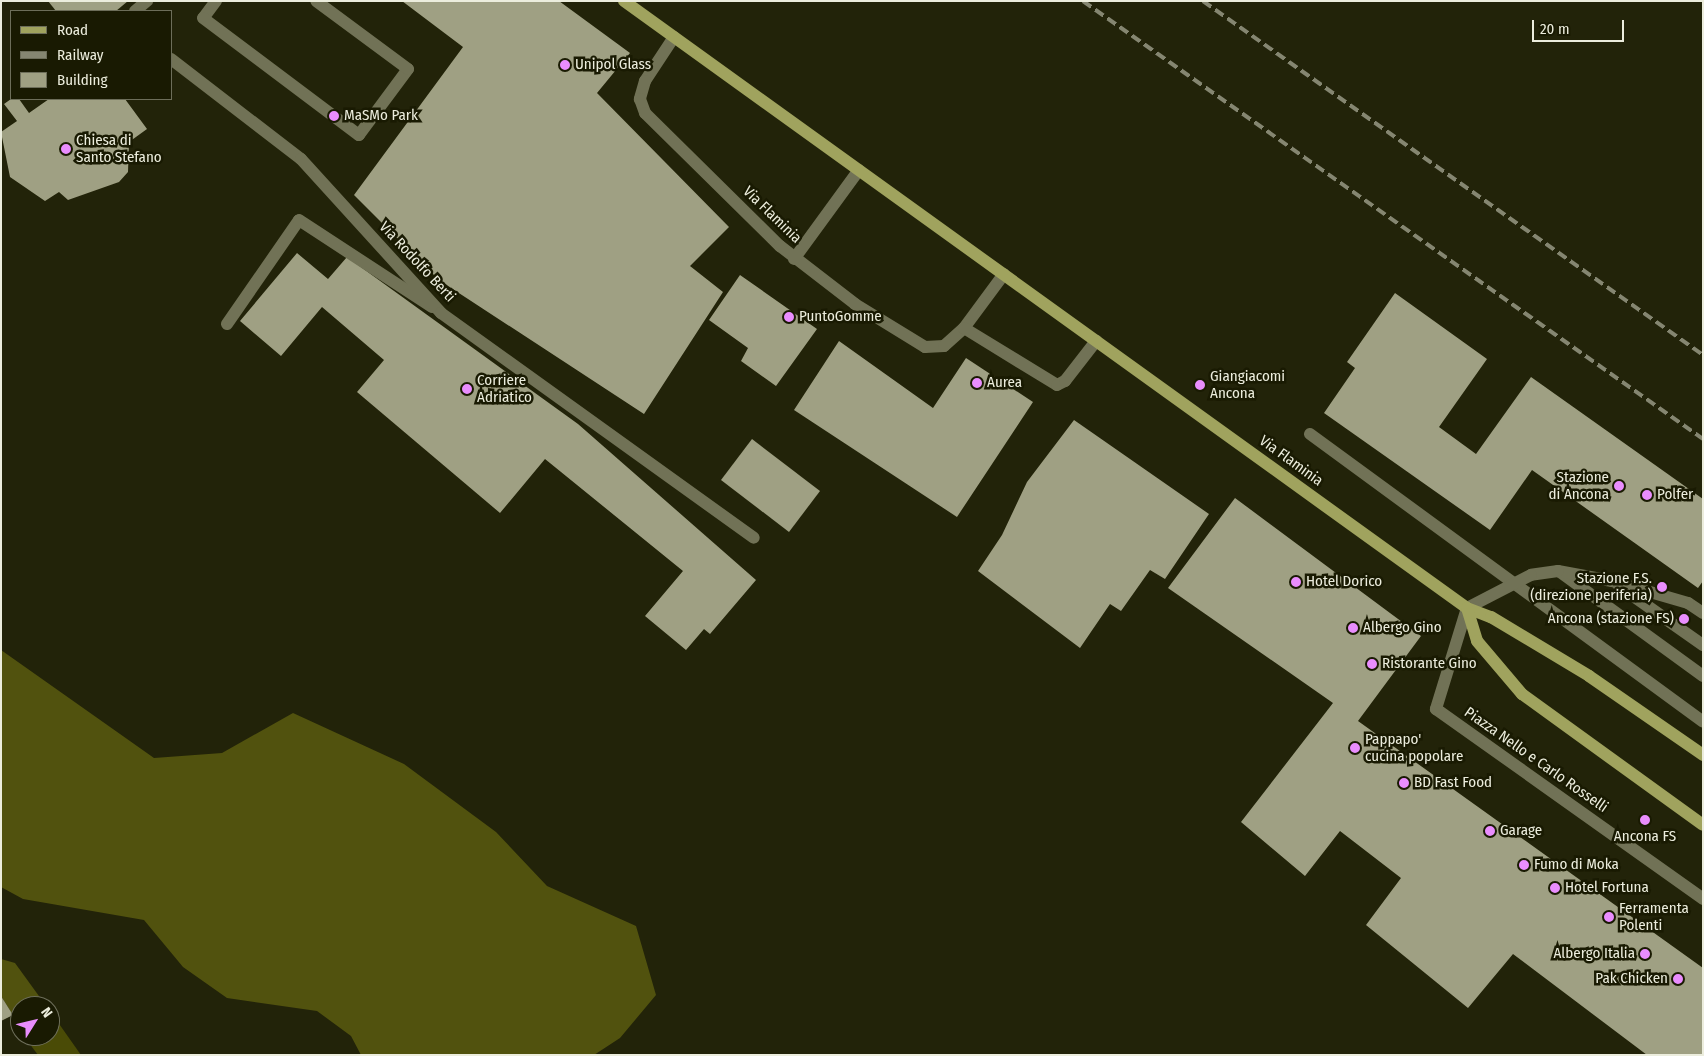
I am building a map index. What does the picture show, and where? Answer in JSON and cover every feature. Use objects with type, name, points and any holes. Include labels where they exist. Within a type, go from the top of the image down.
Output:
[{"type":"main road","name":"Via Flaminia","points":[[624,1],[1467,608]]},
{"type":"main road","points":[[1467,608],[1491,617],[1589,676],[1703,755]]},
{"type":"main road","points":[[1467,608],[1477,641],[1522,694],[1703,824]]},
{"type":"street","points":[[135,10],[147,1]]},
{"type":"street","points":[[216,1],[203,18],[360,135],[408,69],[316,1]]},
{"type":"street","name":"Via Flaminia","points":[[674,37],[645,81],[640,99],[645,113],[794,259],[855,304],[925,347],[944,346],[964,328],[1004,274]]},
{"type":"street","name":"Via Rodolfo Berti","points":[[172,60],[301,159],[441,313],[754,538]]},
{"type":"street","points":[[794,259],[859,170]]},
{"type":"street","points":[[227,324],[299,220],[441,313]]},
{"type":"street","points":[[964,328],[1057,385],[1065,381],[1096,341]]},
{"type":"street","points":[[1310,434],[1703,722]]},
{"type":"street","points":[[1467,608],[1512,583],[1538,573],[1558,571],[1612,581],[1688,603],[1703,613]]},
{"type":"street","points":[[1558,571],[1703,676]]},
{"type":"street","points":[[1612,581],[1703,645]]},
{"type":"street","name":"Piazza Nello e Carlo Rosselli","points":[[1467,608],[1436,709],[1703,899]]},
{"type":"shaded area","points":[[1,650],[154,758],[222,753],[293,713],[404,764],[496,832],[547,886],[636,926],[656,995],[620,1038],[594,1055],[361,1055],[351,1036],[317,1011],[227,998],[183,967],[144,920],[23,899],[1,887]]},
{"type":"shaded area","points":[[1,959],[15,963],[39,996],[10,996],[10,1010],[1,996]]},
{"type":"shaded area","points":[[60,1025],[81,1055],[38,1055],[32,1047],[60,1046]]},
{"type":"building","points":[[48,1],[128,1],[117,10],[55,10]]},
{"type":"building","points":[[402,1],[559,1],[630,53],[597,93],[729,227],[690,266],[723,292],[644,414],[439,280],[354,195],[463,47]]},
{"type":"building","name":"Chiesa di Santo Stefano","points":[[10,100],[20,100],[29,113],[48,100],[126,100],[147,129],[129,142],[128,172],[119,182],[68,200],[59,192],[45,201],[10,177],[1,132],[17,121],[4,104]]},
{"type":"building","points":[[297,253],[328,279],[347,257],[578,424],[756,580],[710,634],[704,629],[686,650],[645,616],[683,571],[545,459],[500,513],[357,392],[384,360],[322,307],[281,356],[240,321]]},
{"type":"building","points":[[740,275],[817,329],[776,386],[741,361],[748,348],[709,320]]},
{"type":"building","name":"Stazione di Ancona","points":[[1395,293],[1487,359],[1439,427],[1476,454],[1531,377],[1703,499],[1703,581],[1698,588],[1532,470],[1490,530],[1324,413],[1355,368],[1347,362]]},
{"type":"building","points":[[839,341],[933,408],[966,358],[1033,402],[957,517],[794,410]]},
{"type":"building","points":[[1074,420],[1209,514],[1165,579],[1150,570],[1121,611],[1110,604],[1080,648],[978,571],[1002,535],[1027,482]]},
{"type":"building","points":[[752,439],[820,491],[789,532],[721,480]]},
{"type":"building","points":[[1235,498],[1421,636],[1358,721],[1703,968],[1703,1055],[1647,1055],[1513,954],[1468,1008],[1366,925],[1401,878],[1340,831],[1305,876],[1241,822],[1333,703],[1168,588]]},
{"type":"building","points":[[1,996],[10,1010],[10,1016],[1,1021]]},
{"type":"railway","points":[[1083,1],[1703,439]]},
{"type":"railway","points":[[1203,1],[1703,355]]},
{"type":"place","name":"Unipol Glass","points":[[565,65]]},
{"type":"place","name":"MaSMo Park","points":[[334,116]]},
{"type":"place","name":"Chiesa di Santo Stefano","points":[[66,149]]},
{"type":"place","name":"PuntoGomme","points":[[789,317]]},
{"type":"place","name":"Aurea","points":[[977,383]]},
{"type":"place","name":"Giangiacomi Ancona","points":[[1200,385]]},
{"type":"place","name":"Corriere Adriatico","points":[[467,389]]},
{"type":"place","name":"Stazione di Ancona","points":[[1619,486]]},
{"type":"place","name":"Polfer","points":[[1647,495]]},
{"type":"place","name":"Hotel Dorico","points":[[1296,582]]},
{"type":"place","name":"Stazione F.S. (direzione periferia)","points":[[1662,587]]},
{"type":"place","name":"Ancona (stazione FS)","points":[[1684,619]]},
{"type":"place","name":"Albergo Gino","points":[[1353,628]]},
{"type":"place","name":"Ristorante Gino","points":[[1372,664]]},
{"type":"place","name":"Pappapo' cucina popolare","points":[[1355,748]]},
{"type":"place","name":"BD Fast Food","points":[[1404,783]]},
{"type":"place","name":"Ancona FS","points":[[1645,820]]},
{"type":"place","name":"Garage","points":[[1490,831]]},
{"type":"place","name":"Fumo di Moka","points":[[1524,865]]},
{"type":"place","name":"Hotel Fortuna","points":[[1555,888]]},
{"type":"place","name":"Ferramenta Polenti","points":[[1609,917]]},
{"type":"place","name":"Albergo Italia","points":[[1645,954]]},
{"type":"place","name":"Pak Chicken","points":[[1678,979]]}]
